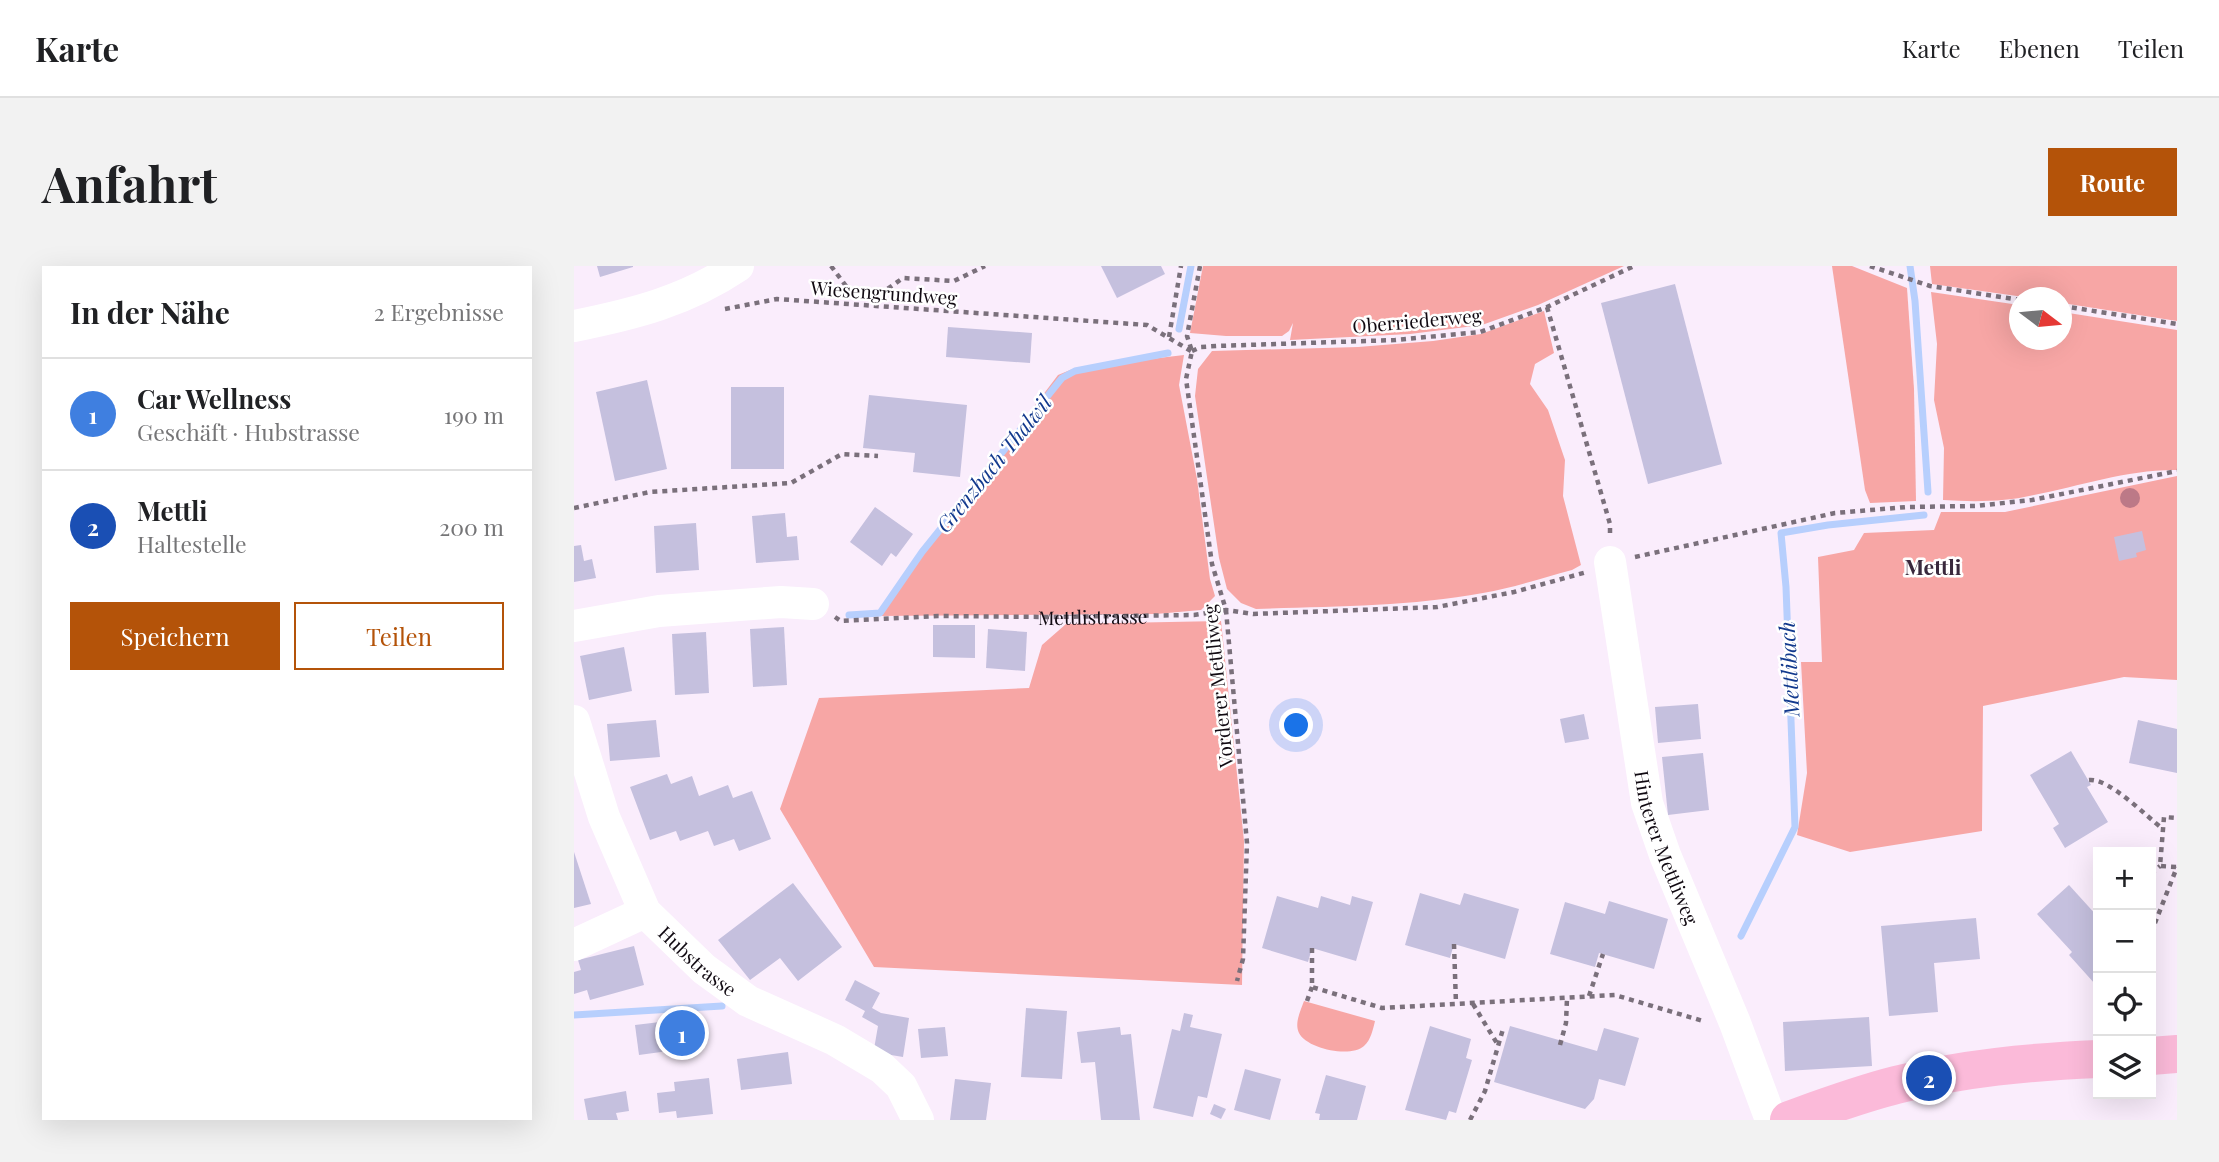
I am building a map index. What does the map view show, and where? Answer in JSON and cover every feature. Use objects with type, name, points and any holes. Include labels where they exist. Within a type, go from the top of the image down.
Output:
[{"type":"main road","points":[[2156,1056],[2177,1054]]},
{"type":"main road","points":[[1789,1120],[1838,1102],[1929,1078],[2022,1063],[2093,1059]]},
{"type":"street","points":[[574,326],[673,302],[737,266]]},
{"type":"street","name":"Hinterer Mettliweg","points":[[1610,562],[1647,803],[1665,855],[1735,1023],[1771,1120]]},
{"type":"street","points":[[574,626],[659,611],[781,602],[813,604]]},
{"type":"street","name":"Hubstrasse","points":[[574,721],[604,817],[645,912],[704,969],[748,1000],[835,1041],[882,1068],[901,1086],[918,1120]]},
{"type":"street","points":[[574,945],[645,912]]},
{"type":"path","points":[[831,266],[849,290],[848,303]]},
{"type":"path","points":[[849,290],[883,292],[903,278],[954,281],[985,266]]},
{"type":"path","points":[[1170,337],[1183,268],[1181,266]]},
{"type":"path","name":"Vorderer Mettliweg","points":[[1200,266],[1187,336],[1192,351],[1186,379],[1212,564],[1226,610],[1247,843],[1242,959],[1237,981]]},
{"type":"path","name":"Oberriederweg","points":[[1192,351],[1201,347],[1395,340],[1480,332],[1547,307],[1634,266]]},
{"type":"path","points":[[1870,266],[1930,286],[2009,298]]},
{"type":"path","name":"Wiesengrundweg","points":[[718,312],[729,307],[777,299],[1147,325],[1192,351]]},
{"type":"path","points":[[1547,307],[1610,524],[1610,562]]},
{"type":"path","points":[[2072,308],[2177,324]]},
{"type":"path","points":[[574,508],[650,492],[791,483],[842,454],[878,456]]},
{"type":"path","name":"Mettlistrasse","points":[[813,604],[841,621],[938,616],[1194,615],[1226,610],[1252,614],[1437,607],[1514,592],[1586,573],[1610,562],[1835,513],[1907,507],[1975,506],[2032,500],[2177,471]]},
{"type":"path","points":[[2089,780],[2107,784],[2163,829]]},
{"type":"path","points":[[2156,870],[2160,866],[2164,817],[2177,818]]},
{"type":"path","points":[[2156,920],[2177,867],[2160,866]]},
{"type":"path","points":[[1454,944],[1456,1004]]},
{"type":"path","points":[[1307,1001],[1312,987],[1312,948]]},
{"type":"path","points":[[1589,997],[1603,954]]},
{"type":"path","points":[[1312,987],[1382,1008],[1615,995],[1711,1023],[1735,1023]]},
{"type":"path","points":[[1560,1045],[1566,1023],[1567,998]]},
{"type":"path","points":[[1473,1004],[1498,1045]]},
{"type":"path","points":[[1470,1120],[1485,1091],[1503,1029]]},
{"type":"shaded area","points":[[1203,266],[1624,266],[1538,305],[1482,325],[1410,334],[1290,340],[1293,323],[1289,331],[1282,336],[1190,333]]},
{"type":"shaded area","points":[[1832,266],[1852,266],[1907,288],[1914,389],[1916,501],[1870,503],[1865,490]]},
{"type":"shaded area","points":[[1930,266],[2177,266],[2177,321],[2072,305],[2072,287],[2009,287],[2009,295],[1932,284]]},
{"type":"shaded area","points":[[1931,292],[2009,304],[2009,350],[2072,350],[2072,314],[2177,330],[2177,470],[2123,475],[2011,499],[1943,500],[1944,448],[1934,400],[1937,344]]},
{"type":"shaded area","points":[[1544,311],[1554,353],[1535,364],[1530,384],[1548,410],[1565,460],[1563,496],[1581,565],[1572,570],[1494,591],[1455,598],[1398,603],[1256,609],[1241,603],[1227,589],[1219,558],[1195,396],[1198,369],[1212,351],[1358,347],[1433,341],[1481,334]]},
{"type":"shaded area","points":[[1184,355],[1179,385],[1215,596],[1201,610],[1156,614],[876,616],[1058,375],[1075,368]]},
{"type":"shaded area","points":[[2177,476],[2177,680],[2124,677],[1983,706],[1982,831],[1850,852],[1797,835],[1807,773],[1801,662],[1822,662],[1818,557],[1854,550],[1864,533],[1934,530],[1941,512],[2005,512]]},
{"type":"shaded area","points":[[1221,621],[1244,841],[1242,985],[874,967],[780,809],[819,698],[1029,688],[1042,645],[1066,624]]},
{"type":"shaded area","points":[[1304,1001],[1375,1021],[1368,1041],[1358,1050],[1340,1051],[1320,1047],[1304,1039],[1297,1025]]},
{"type":"building","points":[[597,266],[633,266],[633,267],[600,277]]},
{"type":"building","points":[[1101,266],[1161,266],[1165,274],[1117,298]]},
{"type":"building","points":[[1675,284],[1722,464],[1648,484],[1601,303]]},
{"type":"building","points":[[948,327],[1032,333],[1030,363],[946,357]]},
{"type":"building","points":[[647,380],[667,469],[615,481],[596,392]]},
{"type":"building","points":[[731,387],[784,387],[784,469],[731,469]]},
{"type":"building","points":[[869,395],[967,405],[960,477],[913,472],[915,453],[863,448]]},
{"type":"building","points":[[875,507],[913,534],[896,557],[891,553],[882,566],[850,542]]},
{"type":"building","points":[[785,513],[787,537],[797,536],[799,560],[756,563],[752,516]]},
{"type":"building","points":[[696,523],[699,570],[656,573],[654,526]]},
{"type":"building","points":[[2142,531],[2146,550],[2136,553],[2137,557],[2119,561],[2114,537]]},
{"type":"building","points":[[581,545],[584,561],[592,559],[596,578],[574,582],[574,546]]},
{"type":"building","points":[[933,625],[975,625],[975,658],[933,657]]},
{"type":"building","points":[[784,627],[787,685],[753,687],[750,629]]},
{"type":"building","points":[[988,629],[1027,632],[1025,671],[986,668]]},
{"type":"building","points":[[706,632],[709,693],[675,695],[672,634]]},
{"type":"building","points":[[624,647],[632,691],[589,700],[580,656]]},
{"type":"building","points":[[1698,704],[1701,739],[1658,743],[1655,707]]},
{"type":"building","points":[[1584,714],[1589,739],[1565,743],[1560,719]]},
{"type":"building","points":[[656,720],[660,757],[610,761],[607,724]]},
{"type":"building","points":[[2138,720],[2177,729],[2177,773],[2129,763]]},
{"type":"building","points":[[2071,751],[2091,785],[2087,787],[2108,822],[2065,848],[2053,828],[2059,824],[2030,775]]},
{"type":"building","points":[[1703,753],[1709,810],[1668,815],[1662,757]]},
{"type":"building","points":[[667,774],[671,784],[692,776],[699,796],[728,785],[733,798],[752,791],[771,839],[739,851],[734,839],[714,846],[708,831],[680,841],[676,831],[650,840],[630,787]]},
{"type":"building","points":[[574,852],[591,904],[574,908]]},
{"type":"building","points":[[793,883],[842,947],[798,981],[780,958],[750,980],[718,940]]},
{"type":"building","points":[[2069,885],[2093,911],[2093,982],[2069,955],[2072,952],[2037,914]]},
{"type":"building","points":[[1420,893],[1460,905],[1464,893],[1519,909],[1505,959],[1454,944],[1450,958],[1405,945]]},
{"type":"building","points":[[1277,896],[1318,908],[1321,896],[1350,905],[1352,896],[1373,902],[1356,961],[1312,948],[1308,962],[1262,948]]},
{"type":"building","points":[[1609,901],[1668,919],[1654,969],[1599,953],[1595,967],[1550,954],[1565,902],[1605,914]]},
{"type":"building","points":[[1976,918],[1980,959],[1934,963],[1938,1012],[1889,1016],[1881,926]]},
{"type":"building","points":[[634,946],[644,985],[590,1000],[587,990],[574,994],[574,972],[581,970],[578,960]]},
{"type":"building","points":[[855,980],[880,993],[872,1008],[881,1013],[909,1018],[903,1057],[874,1049],[878,1026],[862,1017],[865,1011],[845,1000]]},
{"type":"building","points":[[1026,1008],[1067,1011],[1062,1079],[1021,1077]]},
{"type":"building","points":[[1184,1013],[1193,1015],[1190,1027],[1222,1034],[1207,1098],[1198,1096],[1193,1117],[1153,1108],[1172,1029],[1180,1031]]},
{"type":"building","points":[[702,1017],[705,1046],[639,1055],[635,1025]]},
{"type":"building","points":[[1869,1017],[1872,1066],[1785,1071],[1783,1022]]},
{"type":"building","points":[[1430,1026],[1471,1039],[1466,1058],[1472,1060],[1456,1113],[1449,1111],[1446,1120],[1405,1110]]},
{"type":"building","points":[[1510,1026],[1597,1051],[1604,1028],[1639,1038],[1625,1086],[1599,1079],[1594,1099],[1585,1109],[1494,1082]]},
{"type":"building","points":[[945,1027],[948,1056],[921,1058],[918,1029]]},
{"type":"building","points":[[1120,1027],[1121,1035],[1131,1034],[1140,1120],[1101,1120],[1095,1062],[1081,1063],[1077,1032]]},
{"type":"building","points":[[788,1052],[792,1084],[741,1090],[737,1059]]},
{"type":"building","points":[[1245,1069],[1281,1079],[1270,1120],[1234,1110]]},
{"type":"building","points":[[1326,1075],[1366,1086],[1357,1120],[1319,1120],[1320,1114],[1315,1113]]},
{"type":"building","points":[[709,1078],[713,1114],[677,1118],[676,1111],[659,1113],[657,1093],[675,1091],[674,1082]]},
{"type":"building","points":[[955,1079],[991,1083],[986,1120],[950,1120]]},
{"type":"building","points":[[626,1091],[629,1111],[616,1113],[618,1120],[588,1120],[584,1099]]},
{"type":"building","points":[[1214,1104],[1226,1109],[1221,1119],[1210,1114]]},
{"type":"waterway","name":"Grenzbach Thalwil","points":[[1179,329],[1191,266]]},
{"type":"waterway","name":"Mettlibach","points":[[1910,266],[1915,301],[1928,492]]},
{"type":"waterway","name":"Grenzbach Thalwil","points":[[849,615],[880,613],[922,552],[1062,378],[1075,371],[1168,353]]},
{"type":"waterway","name":"Mettlibach","points":[[1741,936],[1795,827],[1786,587],[1781,533],[1924,515]]},
{"type":"waterway","points":[[574,1015],[722,1006]]},
{"type":"place","name":"Car Wellness","points":[[682,1033]]},
{"type":"place","name":"Mettli","points":[[1929,1078]]},
{"type":"district","name":"Mettli","points":[[1933,566]]}]
